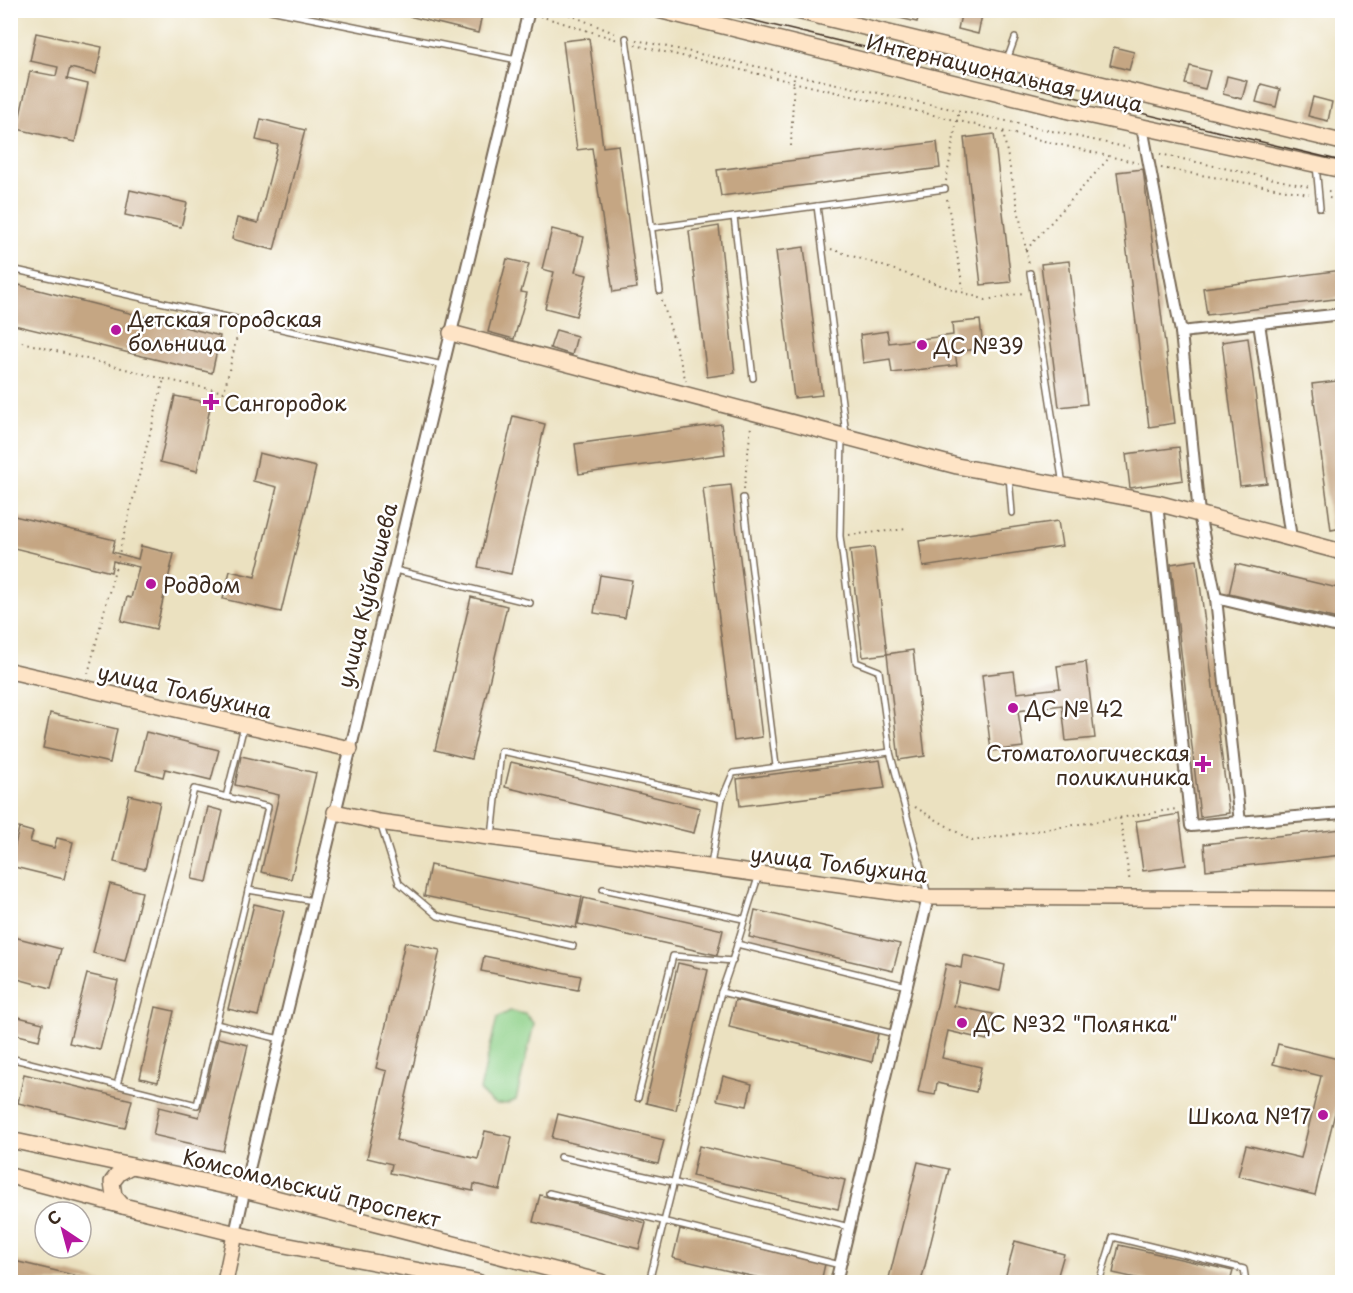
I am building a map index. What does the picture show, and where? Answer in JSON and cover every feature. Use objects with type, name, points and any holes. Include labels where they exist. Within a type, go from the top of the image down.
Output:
[{"type":"street","name":"Интернациональная улица","points":[[658,10],[1073,112],[1342,170]]},
{"type":"street","name":"Интернациональная улица","points":[[793,10],[1342,142]]},
{"type":"street","name":"улица Куйбышева","points":[[235,1233],[529,11]]},
{"type":"street","points":[[1142,126],[1181,332],[1199,514],[1216,598],[1240,823]]},
{"type":"street","points":[[1181,332],[1342,314]]},
{"type":"street","points":[[1259,323],[1291,538]]},
{"type":"street","points":[[451,333],[957,466],[1157,503],[1342,552]]},
{"type":"street","points":[[1157,503],[1191,826],[1342,813]]},
{"type":"street","points":[[1216,598],[1342,628]]},
{"type":"street","name":"улица Толбухина","points":[[10,671],[350,749]]},
{"type":"street","name":"улица Толбухина","points":[[335,812],[379,822],[928,897],[1342,898]]},
{"type":"street","points":[[836,1282],[928,897]]},
{"type":"street","name":"Комсомольский проспект","points":[[10,1140],[244,1190],[601,1282]]},
{"type":"street","points":[[123,1206],[114,1197],[112,1182],[119,1173],[131,1166]]},
{"type":"street","points":[[10,1176],[123,1206],[309,1250],[478,1282]]},
{"type":"street","points":[[225,1282],[235,1233]]},
{"type":"lane","points":[[270,10],[517,60]]},
{"type":"lane","points":[[1007,62],[1015,38]]},
{"type":"lane","points":[[626,40],[660,291]]},
{"type":"lane","points":[[1316,164],[1320,208]]},
{"type":"lane","points":[[651,228],[945,189]]},
{"type":"lane","points":[[817,206],[844,437],[840,536],[856,662],[879,671],[890,752],[928,897]]},
{"type":"lane","points":[[734,217],[753,378]]},
{"type":"lane","points":[[10,286],[13,268],[443,365]]},
{"type":"lane","points":[[1030,273],[1064,487]]},
{"type":"lane","points":[[1008,476],[1012,513]]},
{"type":"lane","points":[[743,498],[776,766]]},
{"type":"lane","points":[[394,569],[530,603]]},
{"type":"lane","points":[[226,797],[244,725]]},
{"type":"lane","points":[[492,837],[501,751],[722,799]]},
{"type":"lane","points":[[711,867],[722,799],[733,773],[890,752]]},
{"type":"lane","points":[[10,1058],[197,1105],[268,807],[194,789],[117,1084]]},
{"type":"lane","points":[[379,822],[399,883],[438,916],[573,946]]},
{"type":"lane","points":[[649,1282],[721,992],[733,961],[743,919],[760,874]]},
{"type":"lane","points":[[603,889],[743,919]]},
{"type":"lane","points":[[248,890],[314,901]]},
{"type":"lane","points":[[737,944],[907,986]]},
{"type":"lane","points":[[638,1098],[673,956],[733,961]]},
{"type":"lane","points":[[721,992],[895,1034]]},
{"type":"lane","points":[[216,1024],[280,1039]]},
{"type":"lane","points":[[560,1157],[672,1182],[849,1227]]},
{"type":"lane","points":[[549,1193],[840,1265]]},
{"type":"lane","points":[[1100,1282],[1113,1237],[1244,1269],[1246,1282]]},
{"type":"path","points":[[558,10],[626,40],[794,74],[1342,193]]},
{"type":"path","points":[[529,11],[626,40],[794,83],[1110,157],[1342,200]]},
{"type":"path","points":[[791,146],[794,74]]},
{"type":"path","points":[[959,110],[945,189],[964,292]]},
{"type":"path","points":[[1003,132],[1030,273]]},
{"type":"path","points":[[1026,250],[1110,157]]},
{"type":"path","points":[[822,246],[986,300],[1033,291]]},
{"type":"path","points":[[660,291],[690,396]]},
{"type":"path","points":[[10,339],[164,379],[224,392],[241,320]]},
{"type":"path","points":[[84,688],[164,379]]},
{"type":"path","points":[[743,498],[753,413]]},
{"type":"path","points":[[840,536],[907,529]]},
{"type":"path","points":[[902,799],[972,841],[1189,807]]},
{"type":"path","points":[[1120,818],[1133,898]]},
{"type":"green space","points":[[510,1011],[525,1014],[534,1024],[516,1100],[495,1104],[480,1090],[497,1018]]},
{"type":"building","points":[[384,10],[483,10],[478,33]]},
{"type":"building","points":[[888,10],[920,10],[917,22],[887,15]]},
{"type":"building","points":[[962,10],[982,15],[978,34],[958,29]]},
{"type":"building","points":[[36,33],[102,47],[96,74],[70,68],[67,79],[88,84],[75,142],[17,129],[30,71],[56,76],[58,67],[30,61]]},
{"type":"building","points":[[589,38],[603,147],[618,145],[637,288],[613,292],[592,148],[577,150],[563,41]]},
{"type":"building","points":[[1114,47],[1134,52],[1129,70],[1110,65]]},
{"type":"building","points":[[1190,66],[1210,71],[1205,89],[1185,84]]},
{"type":"building","points":[[1227,76],[1247,81],[1242,99],[1223,94]]},
{"type":"building","points":[[1261,84],[1280,89],[1276,107],[1256,102]]},
{"type":"building","points":[[1313,97],[1332,102],[1328,121],[1308,116]]},
{"type":"building","points":[[261,119],[305,130],[274,250],[232,239],[237,218],[258,223],[278,145],[256,140]]},
{"type":"building","points":[[994,134],[1011,282],[981,285],[964,138]]},
{"type":"building","points":[[937,142],[940,168],[721,196],[717,170]]},
{"type":"building","points":[[1143,169],[1175,423],[1149,427],[1117,172]]},
{"type":"building","points":[[130,190],[187,203],[181,227],[125,215]]},
{"type":"building","points":[[719,226],[735,373],[707,377],[689,231]]},
{"type":"building","points":[[552,229],[584,237],[575,272],[587,275],[576,316],[545,308],[554,272],[542,269]]},
{"type":"building","points":[[804,247],[822,395],[794,398],[776,251]]},
{"type":"building","points":[[507,259],[529,264],[521,292],[527,293],[514,339],[488,332]]},
{"type":"building","points":[[1069,261],[1087,404],[1059,407],[1041,264]]},
{"type":"building","points":[[1342,270],[1342,298],[1207,315],[1203,288]]},
{"type":"building","name":"Детская городская больница","points":[[19,285],[220,336],[212,373],[10,324]]},
{"type":"building","name":"ДС №39","points":[[980,320],[983,348],[955,352],[957,365],[892,373],[890,359],[863,363],[860,335],[887,331],[889,343],[953,335],[952,323]]},
{"type":"building","points":[[556,330],[577,336],[572,355],[550,348]]},
{"type":"building","points":[[1248,338],[1267,483],[1240,486],[1222,342]]},
{"type":"building","points":[[1337,381],[1342,422],[1342,528],[1331,530],[1312,384]]},
{"type":"building","points":[[175,396],[211,403],[197,471],[160,462]]},
{"type":"building","points":[[513,416],[545,424],[511,574],[478,567]]},
{"type":"building","points":[[721,424],[725,454],[579,474],[575,444]]},
{"type":"building","points":[[1179,447],[1183,480],[1130,488],[1126,454]]},
{"type":"building","points":[[259,453],[316,467],[281,612],[223,599],[230,571],[255,577],[277,487],[253,481]]},
{"type":"building","points":[[731,485],[762,737],[734,741],[703,488]]},
{"type":"building","name":"Роддом","points":[[10,515],[115,540],[112,552],[138,559],[141,546],[174,554],[156,629],[121,621],[127,597],[131,598],[139,567],[113,561],[111,572],[10,547]]},
{"type":"building","points":[[1058,521],[1062,546],[923,567],[919,541]]},
{"type":"building","points":[[874,547],[887,654],[863,657],[850,550]]},
{"type":"building","points":[[1197,560],[1229,813],[1200,817],[1171,564]]},
{"type":"building","points":[[1236,564],[1342,589],[1342,620],[1229,594]]},
{"type":"building","points":[[600,575],[632,580],[625,618],[594,613]]},
{"type":"building","points":[[471,597],[507,606],[471,759],[435,750]]},
{"type":"building","points":[[913,650],[925,756],[899,760],[887,654]]},
{"type":"building","name":"ДС № 42","points":[[1086,662],[1095,738],[1066,741],[1062,705],[1018,711],[1023,747],[991,751],[982,675],[1014,671],[1017,693],[1060,688],[1057,666]]},
{"type":"building","points":[[50,713],[117,729],[110,763],[43,748]]},
{"type":"building","points":[[146,732],[219,750],[211,780],[165,769],[163,777],[136,770]]},
{"type":"building","points":[[241,756],[316,773],[291,879],[261,872],[279,795],[235,785]]},
{"type":"building","points":[[880,760],[885,788],[740,806],[737,779]]},
{"type":"building","points":[[511,762],[700,808],[694,833],[505,787]]},
{"type":"building","points":[[129,795],[160,802],[145,869],[114,862]]},
{"type":"building","points":[[208,807],[223,811],[207,882],[192,879]]},
{"type":"building","points":[[1179,814],[1186,865],[1143,871],[1136,821]]},
{"type":"building","points":[[19,828],[33,832],[30,842],[54,848],[57,838],[73,842],[64,879],[10,866]]},
{"type":"building","points":[[1342,829],[1342,855],[1206,870],[1204,844]]},
{"type":"building","points":[[430,865],[582,897],[576,928],[424,896]]},
{"type":"building","points":[[110,884],[142,892],[125,961],[93,953]]},
{"type":"building","points":[[584,898],[723,930],[717,955],[578,924]]},
{"type":"building","points":[[254,904],[284,911],[258,1016],[228,1009]]},
{"type":"building","points":[[755,910],[900,944],[893,971],[749,937]]},
{"type":"building","points":[[10,936],[61,949],[51,988],[10,977]]},
{"type":"building","points":[[405,942],[440,950],[396,1140],[478,1159],[485,1131],[512,1137],[500,1190],[474,1184],[473,1191],[390,1173],[392,1164],[367,1158],[387,1071],[376,1068]]},
{"type":"building","name":"ДС №32 \"Полянка\"","points":[[963,955],[1005,965],[1000,991],[959,982],[954,1006],[993,1014],[987,1040],[948,1031],[942,1058],[981,1067],[976,1092],[937,1083],[935,1095],[918,1092],[946,964],[961,968]]},
{"type":"building","points":[[484,956],[581,976],[578,990],[481,971]]},
{"type":"building","points":[[678,963],[708,970],[676,1110],[646,1103]]},
{"type":"building","points":[[87,974],[118,981],[100,1050],[69,1043]]},
{"type":"building","points":[[735,1000],[878,1034],[872,1062],[729,1027]]},
{"type":"building","points":[[156,1007],[174,1011],[158,1082],[140,1078]]},
{"type":"building","points":[[10,1015],[43,1023],[39,1040],[10,1033]]},
{"type":"building","points":[[218,1038],[248,1045],[223,1151],[153,1135],[159,1107],[199,1117]]},
{"type":"building","name":"Школа №17","points":[[1278,1044],[1342,1060],[1342,1084],[1315,1195],[1238,1176],[1246,1145],[1301,1158],[1321,1076],[1273,1064]]},
{"type":"building","points":[[24,1074],[132,1100],[125,1128],[18,1103]]},
{"type":"building","points":[[723,1076],[752,1084],[747,1106],[717,1100]]},
{"type":"building","points":[[558,1114],[664,1140],[658,1164],[552,1138]]},
{"type":"building","points":[[699,1146],[845,1180],[838,1209],[692,1176]]},
{"type":"building","points":[[918,1162],[949,1169],[921,1282],[888,1282]]},
{"type":"building","points":[[540,1195],[646,1223],[639,1249],[533,1222]]},
{"type":"building","points":[[680,1229],[825,1264],[821,1282],[777,1282],[673,1258]]},
{"type":"building","points":[[1015,1241],[1064,1254],[1056,1282],[1004,1282]]},
{"type":"building","points":[[1119,1245],[1233,1271],[1230,1282],[1154,1282],[1113,1273]]},
{"type":"building","points":[[10,1260],[103,1282],[10,1282]]},
{"type":"tram line","points":[[709,10],[1342,161]]},
{"type":"place","name":"Детская городская больница","points":[[116,330]]},
{"type":"place","name":"ДС №39","points":[[922,345]]},
{"type":"place","name":"Сангородок","points":[[211,402]]},
{"type":"place","name":"Роддом","points":[[151,584]]},
{"type":"place","name":"ДС № 42","points":[[1013,708]]},
{"type":"place","name":"Стоматологическая поликлиника","points":[[1203,764]]},
{"type":"place","name":"ДС №32 \"Полянка\"","points":[[962,1023]]},
{"type":"place","name":"Школа №17","points":[[1323,1115]]}]
